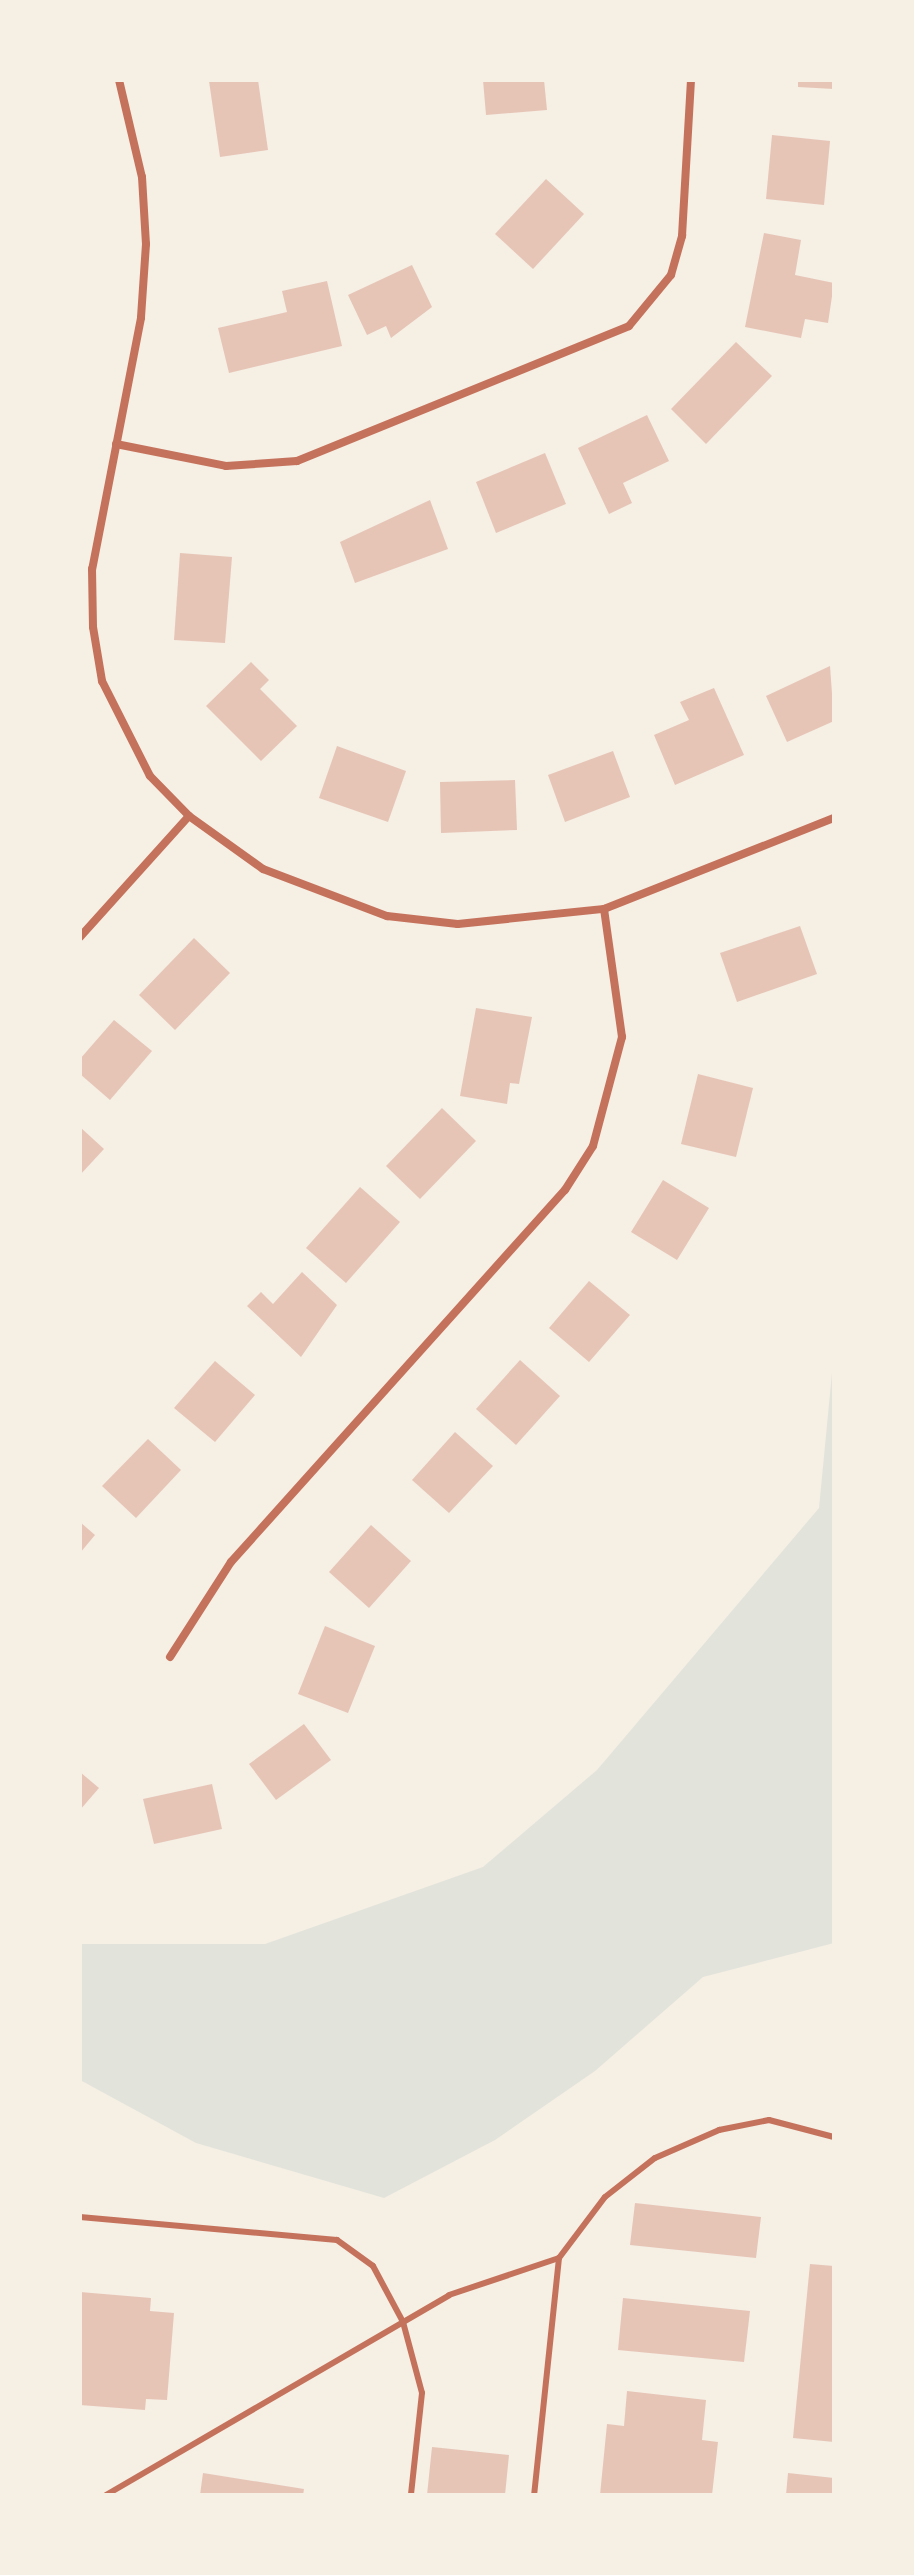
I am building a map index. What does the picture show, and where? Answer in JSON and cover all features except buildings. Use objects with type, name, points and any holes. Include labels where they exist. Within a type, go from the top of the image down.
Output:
[{"type":"street","points":[[119,80],[142,177],[146,244],[141,318],[92,569],[102,681],[150,776],[189,816],[263,869],[387,916],[458,924],[604,909],[834,818]]},
{"type":"street","points":[[116,444],[226,466],[297,461],[629,326],[671,275],[682,236],[691,80]]},
{"type":"street","points":[[80,937],[189,816]]},
{"type":"street","points":[[170,1657],[231,1562],[565,1190],[593,1146],[622,1037],[604,909]]},
{"type":"lane","points":[[534,2495],[559,2258],[605,2197],[655,2158],[719,2130],[769,2120],[834,2137]]},
{"type":"lane","points":[[80,2217],[337,2240],[373,2266],[403,2322],[422,2393],[411,2495]]},
{"type":"lane","points":[[106,2495],[449,2295],[559,2258]]},
{"type":"shaded area","points":[[834,1352],[834,1943],[703,1977],[595,2071],[495,2140],[384,2198],[196,2143],[80,2080],[80,1944],[265,1944],[483,1867],[597,1770],[819,1508]]}]
